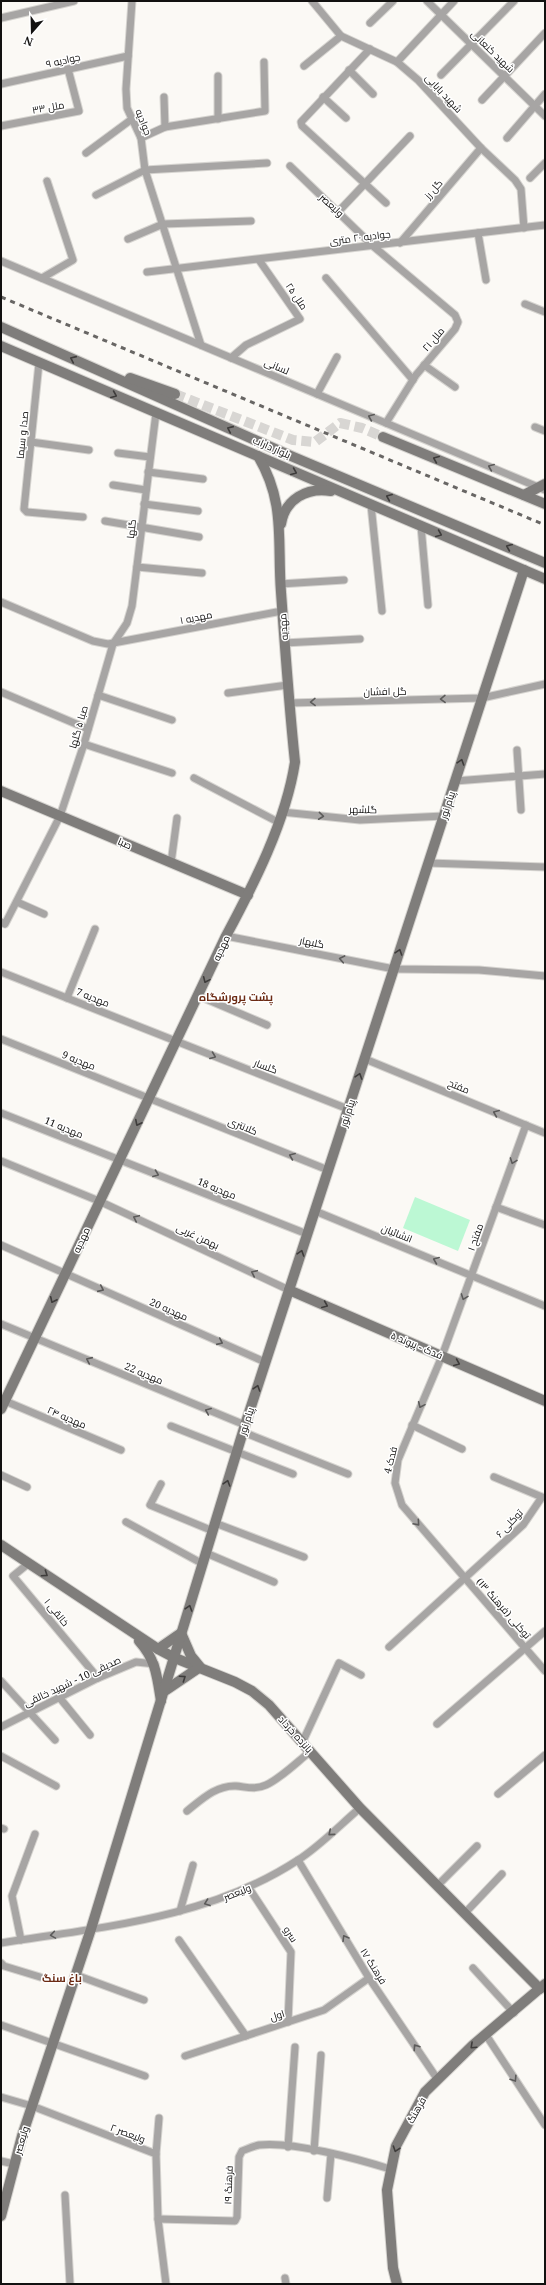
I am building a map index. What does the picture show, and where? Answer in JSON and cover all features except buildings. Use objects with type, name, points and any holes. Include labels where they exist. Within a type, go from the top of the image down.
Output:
[{"type":"main road","name":"بلوار داراب","points":[[1,326],[291,456],[545,562]]},
{"type":"main road","points":[[14,352],[22,336]]},
{"type":"main road","name":"بلوار داراب","points":[[1,346],[545,579]]},
{"type":"main road","points":[[94,369],[131,378],[175,394]]},
{"type":"main road","points":[[383,438],[545,504]]},
{"type":"main road","name":"مهدیه","points":[[3,1405],[99,1201],[150,1100],[226,936],[248,895],[292,784],[295,762],[280,584],[278,506],[273,485],[258,456]]},
{"type":"main road","points":[[524,495],[543,488]]},
{"type":"main road","points":[[279,532],[282,518],[288,504],[301,495],[319,489],[346,494]]},
{"type":"main road","name":"پیام نور","points":[[175,1658],[265,1362],[524,570]]},
{"type":"main road","name":"صبا","points":[[1,791],[248,895]]},
{"type":"main road","name":"فدک - پیوند ۵","points":[[289,1290],[545,1401]]},
{"type":"main road","name":"پانزده خرداد","points":[[1,1545],[158,1649],[175,1658],[200,1667],[252,1691],[269,1705],[303,1741],[360,1808],[465,1913],[543,1987]]},
{"type":"main road","name":"ولیعصر","points":[[131,1632],[148,1651],[155,1664],[162,1703]]},
{"type":"main road","points":[[158,1649],[182,1633],[191,1656],[200,1667],[166,1690]]},
{"type":"main road","name":"ولیعصر","points":[[1,2216],[14,2164],[32,2106],[91,1929],[175,1658]]},
{"type":"main road","name":"فرهنگ","points":[[397,2284],[393,2268],[387,2190],[390,2169],[396,2146],[425,2092],[486,2035],[514,2013],[543,1987]]},
{"type":"street","points":[[1,18],[74,1]]},
{"type":"street","name":"جوادیه","points":[[132,1],[128,56],[128,108],[141,138],[145,170],[201,345]]},
{"type":"street","name":"شهید بابایی","points":[[312,1],[341,36],[397,62],[418,80],[521,189],[524,228]]},
{"type":"street","points":[[370,23],[393,1]]},
{"type":"street","name":"شهید کنعانی","points":[[427,1],[545,116]]},
{"type":"street","points":[[397,62],[454,1]]},
{"type":"street","points":[[441,75],[514,1]]},
{"type":"street","points":[[482,100],[545,34]]},
{"type":"street","points":[[304,66],[341,36]]},
{"type":"street","points":[[370,49],[303,117],[301,122],[302,126],[386,203]]},
{"type":"street","name":"جوادیه ۹","points":[[1,84],[128,56]]},
{"type":"street","points":[[141,138],[165,126],[265,111],[264,62]]},
{"type":"street","name":"ملل ۳۳","points":[[1,126],[79,112],[68,69]]},
{"type":"street","points":[[349,70],[374,94]]},
{"type":"street","points":[[218,76],[218,119]]},
{"type":"street","points":[[507,138],[545,94]]},
{"type":"street","points":[[164,97],[165,126]]},
{"type":"street","points":[[323,97],[346,118]]},
{"type":"street","points":[[86,153],[132,119]]},
{"type":"street","points":[[339,211],[410,136]]},
{"type":"street","name":"گل رز","points":[[400,243],[481,148]]},
{"type":"street","points":[[96,195],[145,170],[267,163]]},
{"type":"street","points":[[530,178],[545,164]]},
{"type":"street","name":"ولیعصر","points":[[290,166],[339,211],[373,246]]},
{"type":"street","points":[[42,278],[73,260],[47,181]]},
{"type":"street","points":[[128,239],[163,224],[251,221]]},
{"type":"street","name":"جوادیه ۲۰ متری","points":[[147,272],[178,270],[545,225]]},
{"type":"street","points":[[478,233],[486,280]]},
{"type":"street","name":"ملل ۲۱","points":[[373,246],[455,315],[458,322],[455,329],[413,380],[386,423]]},
{"type":"street","name":"ملل ۲۵","points":[[232,358],[246,346],[300,319],[259,260]]},
{"type":"street","name":"لسانی","points":[[1,261],[543,488]]},
{"type":"street","points":[[326,278],[413,380]]},
{"type":"street","points":[[525,304],[545,312]]},
{"type":"street","points":[[317,394],[337,357]]},
{"type":"street","name":"صدا و سیما","points":[[39,363],[24,509],[27,512],[83,517]]},
{"type":"street","points":[[424,365],[455,388]]},
{"type":"street","name":"گلها","points":[[113,644],[129,618],[132,606],[156,413]]},
{"type":"street","points":[[535,427],[545,431]]},
{"type":"street","points":[[31,442],[89,450]]},
{"type":"street","points":[[118,454],[150,457]]},
{"type":"street","points":[[148,472],[203,479]]},
{"type":"street","points":[[113,485],[146,490]]},
{"type":"street","points":[[144,504],[198,511]]},
{"type":"street","points":[[371,505],[382,611]]},
{"type":"street","points":[[105,521],[199,537]]},
{"type":"street","points":[[422,526],[428,605]]},
{"type":"street","points":[[137,566],[202,574]]},
{"type":"street","points":[[280,584],[344,580]]},
{"type":"street","name":"مهدیه ۱","points":[[1,602],[93,641],[113,644],[282,611]]},
{"type":"street","points":[[284,642],[360,639]]},
{"type":"street","name":"صبا ۵ گلها","points":[[3,923],[17,902],[60,816],[84,744],[113,644]]},
{"type":"street","name":"گل افشان","points":[[289,703],[482,698],[545,684]]},
{"type":"street","points":[[228,693],[288,685]]},
{"type":"street","points":[[1,692],[88,729]]},
{"type":"street","points":[[98,695],[172,720]]},
{"type":"street","points":[[84,744],[172,773]]},
{"type":"street","points":[[516,750],[521,810]]},
{"type":"street","points":[[455,781],[545,774]]},
{"type":"street","points":[[194,778],[278,822]]},
{"type":"street","name":"گلشهر","points":[[282,812],[360,820],[444,816]]},
{"type":"street","points":[[172,863],[177,818]]},
{"type":"street","points":[[428,863],[545,867]]},
{"type":"street","points":[[17,902],[44,914]]},
{"type":"street","points":[[67,998],[95,929]]},
{"type":"street","name":"گلبهار","points":[[226,936],[394,969],[479,970],[545,976]]},
{"type":"street","name":"مهدیه 7","points":[[1,972],[177,1042]]},
{"type":"street","points":[[199,996],[267,1025]]},
{"type":"street","name":"مهدیه 9","points":[[1,1039],[150,1100]]},
{"type":"street","name":"گلسار","points":[[177,1042],[348,1109]]},
{"type":"street","name":"مفتح","points":[[365,1059],[545,1133]]},
{"type":"street","name":"کلانتری","points":[[150,1100],[328,1170]]},
{"type":"street","name":"مهدیه 11","points":[[1,1112],[119,1160]]},
{"type":"street","name":"مفتح ۱","points":[[442,1356],[526,1125]]},
{"type":"street","name":"مهدیه 18","points":[[119,1160],[307,1234]]},
{"type":"street","name":"بهمن غربی","points":[[1,1161],[99,1201],[289,1290]]},
{"type":"street","points":[[496,1207],[545,1225]]},
{"type":"street","name":"انشائیان","points":[[315,1211],[472,1274],[545,1306]]},
{"type":"street","name":"مهدیه 20","points":[[1,1244],[65,1274],[265,1362]]},
{"type":"street","name":"مهدیه 22","points":[[1,1324],[348,1474]]},
{"type":"street","name":"فدک 4","points":[[442,1356],[398,1460],[395,1483],[402,1505],[464,1577]]},
{"type":"street","name":"مهدیه ۲۴","points":[[3,1405],[122,1450]]},
{"type":"street","points":[[412,1425],[462,1449]]},
{"type":"street","points":[[171,1426],[293,1474]]},
{"type":"street","points":[[1,1475],[27,1487]]},
{"type":"street","name":"توکلی ۶","points":[[464,1577],[523,1526],[542,1497],[494,1477]]},
{"type":"street","points":[[161,1484],[150,1505],[304,1557]]},
{"type":"street","points":[[126,1522],[203,1564]]},
{"type":"street","points":[[206,1553],[274,1582]]},
{"type":"street","name":"خالقی ١","points":[[29,1563],[13,1576],[98,1678]]},
{"type":"street","points":[[389,1647],[464,1577]]},
{"type":"street","name":"توکلی (فرهنگ ۱۳)","points":[[464,1577],[545,1671]]},
{"type":"street","points":[[438,1724],[545,1631]]},
{"type":"street","name":"صدیقی 10 - شهید خالقی","points":[[1,1728],[59,1697],[136,1662],[155,1664]]},
{"type":"street","points":[[303,1741],[339,1663],[361,1675]]},
{"type":"street","points":[[1,1681],[28,1713],[55,1740]]},
{"type":"street","points":[[59,1697],[90,1735]]},
{"type":"street","points":[[187,1811],[207,1795],[222,1787],[235,1786],[251,1789],[266,1785],[311,1751]]},
{"type":"street","points":[[1,1756],[56,1786]]},
{"type":"street","points":[[498,1794],[545,1756]]},
{"type":"street","name":"ولیعصر","points":[[91,1929],[180,1912],[249,1888],[298,1860],[360,1808]]},
{"type":"street","points":[[21,1940],[12,1896],[35,1834]]},
{"type":"street","points":[[438,1885],[476,1846]]},
{"type":"street","name":"فرهنگ ۱۷","points":[[298,1860],[369,1978],[438,2080]]},
{"type":"street","points":[[180,1912],[193,1865]]},
{"type":"street","points":[[465,1913],[502,1874]]},
{"type":"street","name":"سرو","points":[[249,1888],[291,1952],[288,2022]]},
{"type":"street","points":[[1,1944],[91,1929]]},
{"type":"street","points":[[179,1940],[246,2036]]},
{"type":"street","points":[[1,1963],[4,1966],[40,1977]]},
{"type":"street","points":[[473,1968],[514,2013]]},
{"type":"street","points":[[76,1975],[144,2000]]},
{"type":"street","name":"اول","points":[[185,2056],[324,2010],[369,1978]]},
{"type":"street","points":[[1,2025],[145,2076]]},
{"type":"street","points":[[486,2035],[545,2126]]},
{"type":"street","points":[[288,2147],[296,2047]]},
{"type":"street","points":[[314,2151],[321,2055]]},
{"type":"street","name":"ولیعصر ٢","points":[[1,2097],[32,2106],[156,2154]]},
{"type":"street","points":[[159,2118],[156,2154],[158,2219],[166,2284]]},
{"type":"street","name":"فرهنگ ۱۹","points":[[158,2219],[235,2221],[237,2217],[239,2157],[242,2151],[258,2145],[288,2147],[331,2154],[390,2169]]},
{"type":"street","points":[[327,2198],[331,2154]]},
{"type":"street","points":[[1,2161],[14,2164]]},
{"type":"street","points":[[65,2195],[70,2284]]},
{"type":"green space","points":[[415,1197],[470,1220],[458,1251],[403,1228]]},
{"type":"tunnel","points":[[175,394],[293,440],[315,442],[340,423],[362,428],[383,437]]},
{"type":"railway","points":[[1,297],[545,525]]},
{"type":"district","name":"پشت پرورشگاه","points":[[236,996]]},
{"type":"district","name":"باغ سنگ","points":[[62,1977]]}]
